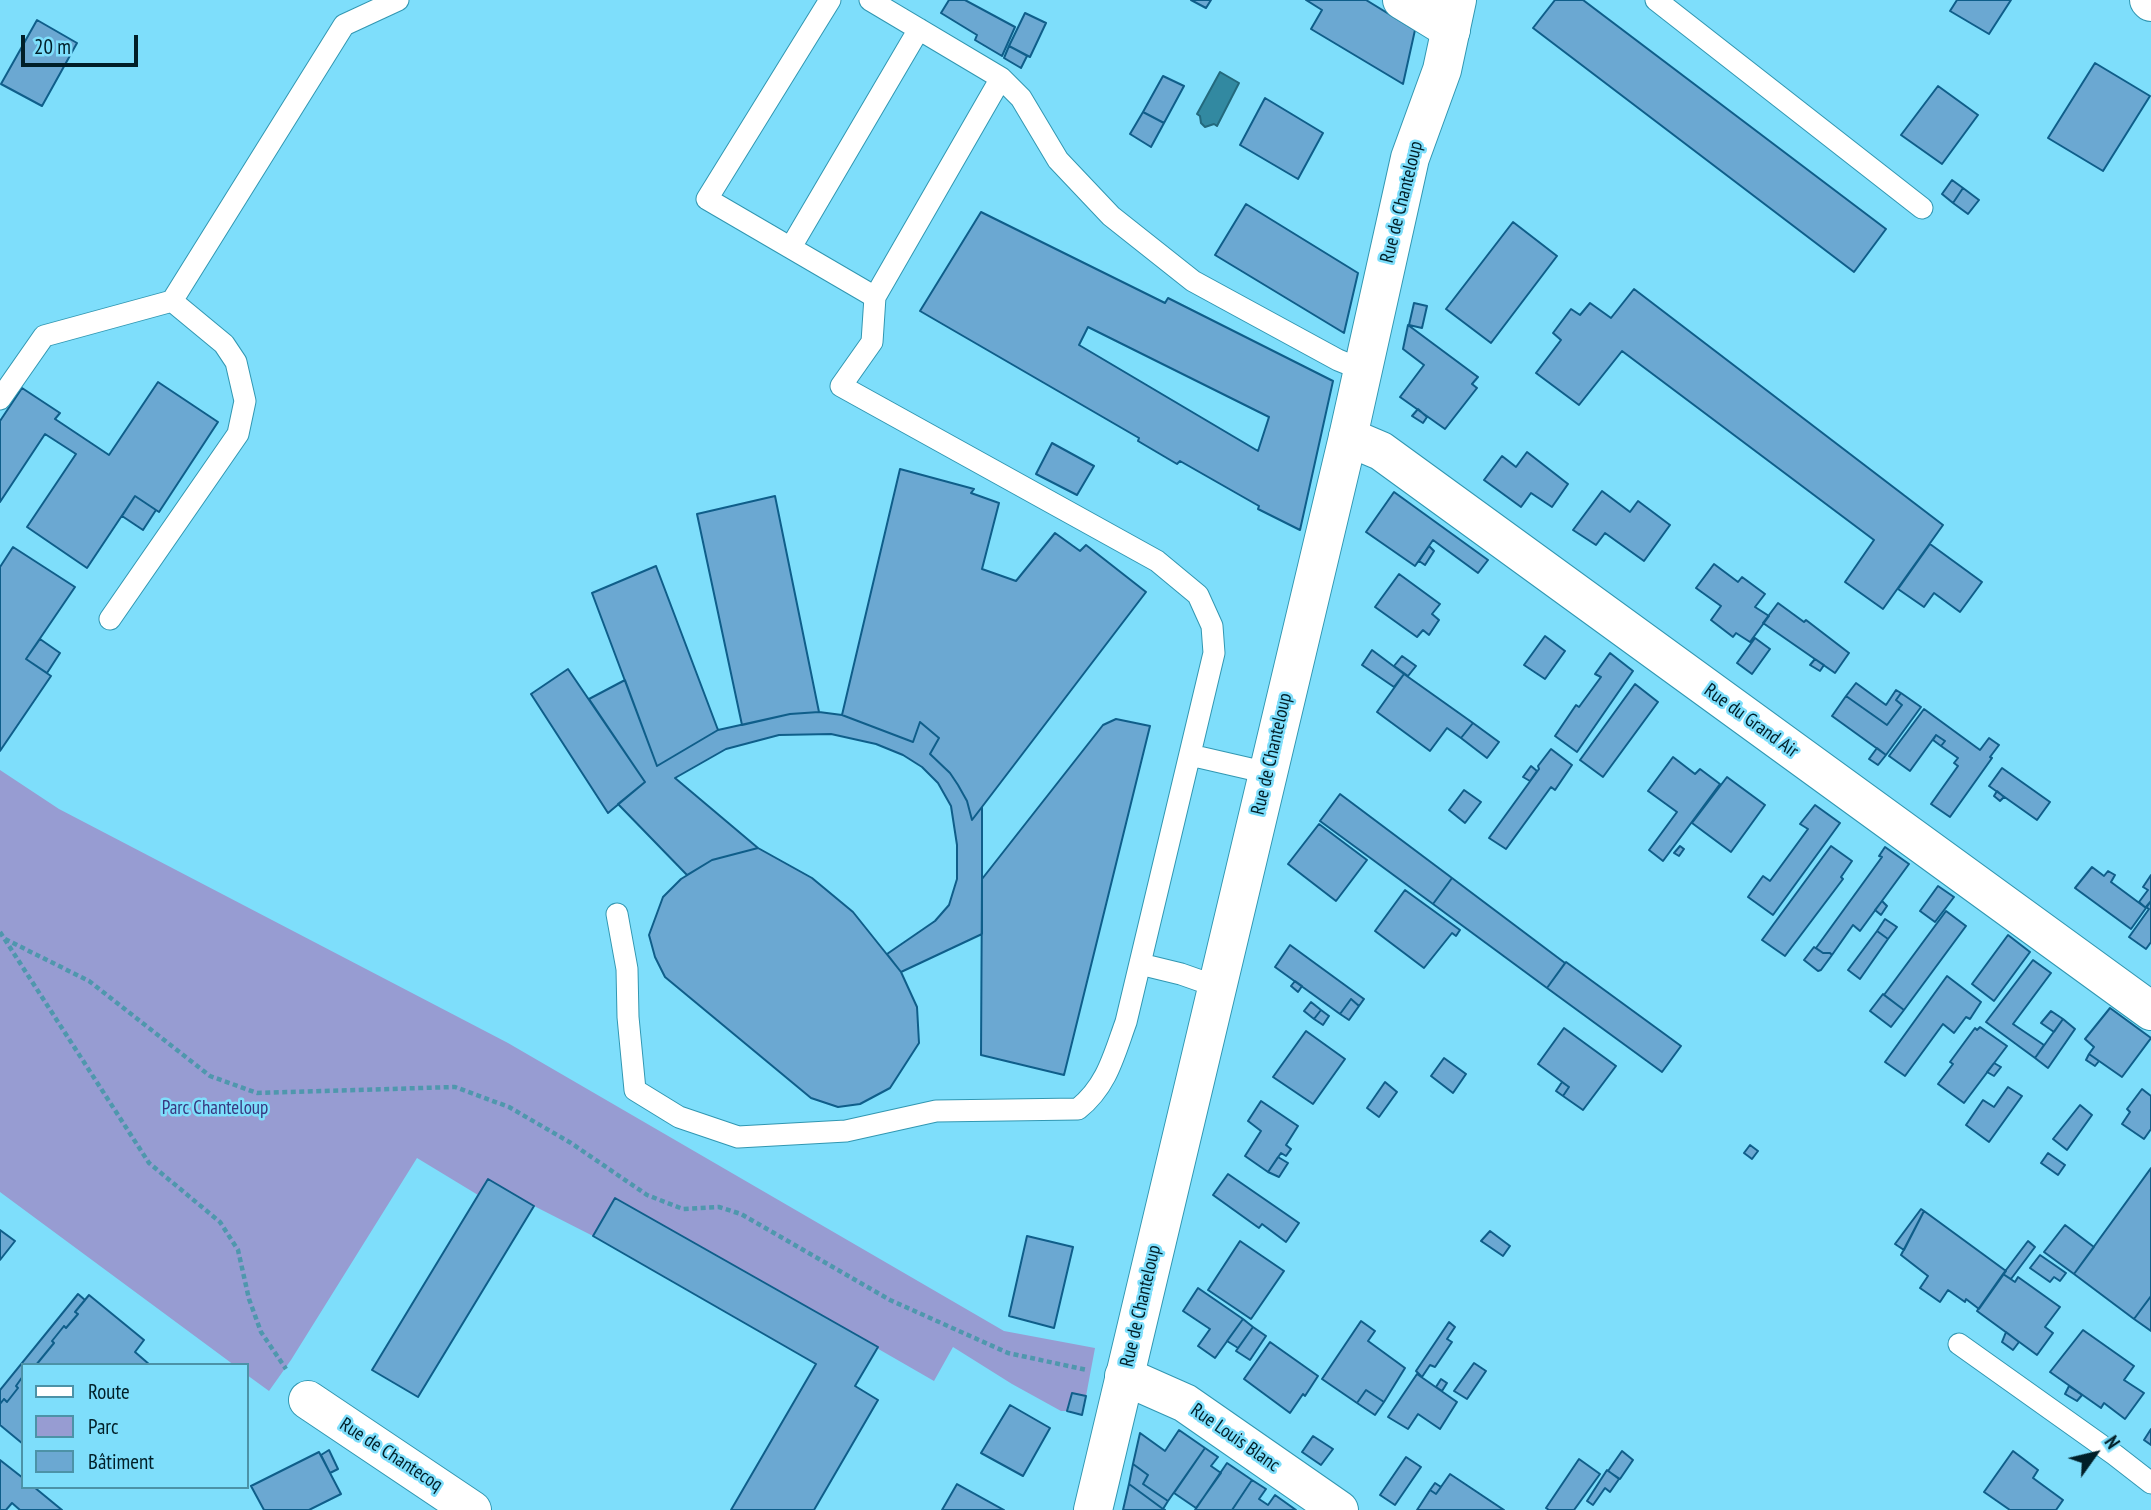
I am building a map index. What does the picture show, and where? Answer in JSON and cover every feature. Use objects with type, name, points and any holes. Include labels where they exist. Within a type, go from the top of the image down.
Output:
[{"type":"street","points":[[1402,0],[1454,15]]},
{"type":"street","name":"Rue de Chanteloup","points":[[1093,1510],[1348,437],[1409,158],[1442,70],[1454,15]]},
{"type":"street","name":"Rue du Grand Air","points":[[1348,437],[1381,451],[2151,1011]]},
{"type":"street","name":"Rue Louis Blanc","points":[[1124,1376],[1185,1403],[1339,1510]]},
{"type":"street","name":"Rue de Chantecoq","points":[[308,1400],[450,1505]]},
{"type":"lane","points":[[0,399],[44,336],[172,301],[344,25],[398,0]]},
{"type":"lane","points":[[830,0],[707,199],[875,297]]},
{"type":"lane","points":[[870,0],[1001,78],[1021,98],[1058,160],[1111,216],[1193,281],[1338,360],[1363,370]]},
{"type":"lane","points":[[1656,0],[1922,208]]},
{"type":"lane","points":[[791,247],[919,29]]},
{"type":"lane","points":[[617,914],[627,969],[628,1017],[635,1090],[680,1117],[738,1137],[846,1131],[936,1111],[1078,1109],[1093,1097],[1107,1074],[1126,1022],[1214,653],[1212,626],[1198,594],[1157,561],[841,386],[872,342],[875,297],[1001,78]]},
{"type":"lane","points":[[110,619],[238,434],[245,401],[236,362],[224,344],[172,301]]},
{"type":"lane","points":[[1190,755],[1268,773]]},
{"type":"lane","points":[[1140,964],[1218,987]]},
{"type":"lane","points":[[1959,1345],[2151,1483]]},
{"type":"path","points":[[0,932],[149,1163],[219,1222],[238,1250],[249,1299],[261,1332],[308,1400]]},
{"type":"path","points":[[5,939],[89,981],[211,1076],[257,1093],[455,1087],[509,1107],[571,1143],[647,1195],[683,1209],[719,1207],[741,1214],[890,1300],[1007,1353],[1124,1376]]},
{"type":"green space","name":"Parc Chanteloup","points":[[0,770],[59,809],[508,1043],[1004,1331],[1095,1348],[1086,1396],[1072,1393],[1067,1411],[1061,1411],[1012,1384],[953,1347],[934,1381],[616,1198],[593,1236],[488,1179],[478,1195],[417,1158],[269,1391],[248,1376],[248,1363],[231,1363],[0,1192]]},
{"type":"shaded area","points":[[1220,72],[1239,83],[1217,126],[1214,124],[1205,127],[1197,114]]},
{"type":"building","points":[[949,0],[965,0],[1015,27],[1002,56],[975,40],[977,35],[941,13]]},
{"type":"building","points":[[1191,0],[1211,0],[1206,8]]},
{"type":"building","points":[[1306,0],[1366,0],[1415,30],[1403,84],[1311,29],[1322,10]]},
{"type":"building","points":[[1555,0],[1583,0],[1886,229],[1854,272],[1533,28]]},
{"type":"building","points":[[1957,0],[2011,0],[1989,34],[1950,11]]},
{"type":"building","points":[[1025,13],[1046,23],[1030,57],[1009,46]]},
{"type":"building","points":[[37,20],[77,43],[42,106],[1,84]]},
{"type":"building","points":[[1009,46],[1027,56],[1021,68],[1004,58]]},
{"type":"building","points":[[2095,63],[2150,96],[2103,171],[2048,138]]},
{"type":"building","points":[[1163,76],[1184,86],[1164,123],[1143,112]]},
{"type":"building","points":[[1938,86],[1978,115],[1942,164],[1901,135]]},
{"type":"building","points":[[1265,98],[1323,133],[1298,179],[1240,145]]},
{"type":"building","points":[[1143,112],[1164,123],[1151,147],[1130,134]]},
{"type":"building","points":[[1952,180],[1963,188],[1953,203],[1942,194]]},
{"type":"building","points":[[1963,188],[1979,200],[1968,214],[1953,203]]},
{"type":"building","points":[[1246,204],[1358,273],[1344,333],[1215,255]]},
{"type":"building","points":[[981,212],[1165,303],[1168,298],[1333,381],[1300,530],[1258,509],[1259,506],[1180,461],[1177,464],[1138,441],[1139,438],[920,311]],"holes":[[[1088,327],[1269,417],[1258,451],[1079,345]]]},
{"type":"building","points":[[1513,222],[1557,256],[1491,343],[1446,309]]},
{"type":"building","points":[[1634,289],[1943,525],[1883,609],[1845,582],[1874,540],[1622,351],[1579,405],[1536,373],[1561,340],[1553,333],[1571,309],[1580,315],[1590,303],[1611,318]]},
{"type":"building","points":[[1414,303],[1427,306],[1422,328],[1409,325]]},
{"type":"building","points":[[1408,325],[1478,377],[1472,384],[1477,388],[1445,429],[1400,397],[1424,365],[1403,349]]},
{"type":"building","points":[[158,382],[218,422],[159,512],[135,496],[87,568],[27,527],[76,454],[45,434],[0,502],[0,421],[22,388],[60,413],[55,419],[109,455]]},
{"type":"building","points":[[1418,409],[1427,417],[1423,423],[1412,416]]},
{"type":"building","points":[[1052,443],[1094,466],[1077,495],[1036,474]]},
{"type":"building","points":[[1527,452],[1568,484],[1552,507],[1531,493],[1521,507],[1484,480],[1502,456],[1516,467]]},
{"type":"building","points":[[900,469],[974,489],[971,493],[999,503],[982,569],[1016,581],[1055,533],[1080,551],[1086,545],[1146,592],[972,820],[967,801],[958,785],[950,773],[930,754],[939,738],[920,722],[913,742],[842,715]]},
{"type":"building","points":[[1602,491],[1630,512],[1638,501],[1670,525],[1644,561],[1605,533],[1596,545],[1573,530]]},
{"type":"building","points":[[1394,492],[1488,560],[1478,573],[1433,540],[1415,566],[1366,532]]},
{"type":"building","points":[[135,496],[156,510],[143,530],[122,516]]},
{"type":"building","points":[[775,496],[819,712],[790,714],[742,725],[697,514]]},
{"type":"building","points":[[1930,544],[1982,582],[1960,612],[1934,593],[1924,607],[1898,589]]},
{"type":"building","points":[[1429,546],[1434,551],[1425,565],[1419,561]]},
{"type":"building","points":[[13,547],[75,587],[26,659],[51,676],[0,751],[0,567]]},
{"type":"building","points":[[1714,564],[1738,582],[1742,577],[1765,594],[1755,607],[1769,616],[1750,642],[1736,633],[1733,637],[1711,620],[1721,606],[1696,588]]},
{"type":"building","points":[[656,566],[718,730],[657,766],[592,593]]},
{"type":"building","points":[[1399,574],[1440,604],[1432,614],[1439,620],[1429,635],[1423,630],[1417,637],[1375,607]]},
{"type":"building","points":[[1778,603],[1804,622],[1806,620],[1849,653],[1835,673],[1763,623]]},
{"type":"building","points":[[1545,636],[1565,651],[1545,679],[1524,665]]},
{"type":"building","points":[[1755,638],[1770,649],[1752,674],[1737,663]]},
{"type":"building","points":[[40,639],[60,653],[47,673],[26,659]]},
{"type":"building","points":[[1372,650],[1404,674],[1394,687],[1362,665]]},
{"type":"building","points":[[1610,653],[1633,671],[1577,752],[1555,736],[1576,705],[1579,707],[1601,677],[1595,674]]},
{"type":"building","points":[[1402,656],[1416,666],[1408,676],[1394,666]]},
{"type":"building","points":[[1815,659],[1824,665],[1820,671],[1810,665]]},
{"type":"building","points":[[568,669],[645,782],[608,813],[531,694]]},
{"type":"building","points":[[1404,674],[1473,723],[1461,738],[1447,728],[1430,751],[1377,712]]},
{"type":"building","points":[[625,680],[657,766],[718,730],[790,714],[819,712],[842,715],[913,742],[920,722],[939,738],[930,754],[950,773],[958,785],[967,801],[972,820],[982,807],[982,934],[901,972],[887,954],[935,921],[949,905],[957,879],[957,845],[951,806],[938,783],[922,767],[903,755],[876,744],[831,734],[779,735],[726,749],[675,778],[758,848],[712,860],[687,875],[618,804],[645,782],[589,699]]},
{"type":"building","points":[[1856,683],[1886,705],[1896,690],[1901,693],[1896,700],[1902,705],[1887,725],[1846,696]]},
{"type":"building","points":[[1635,684],[1658,702],[1603,777],[1580,760]]},
{"type":"building","points":[[1901,693],[1921,707],[1886,755],[1832,716],[1846,696],[1887,725],[1902,705],[1896,700]]},
{"type":"building","points":[[1924,709],[1980,750],[1989,738],[1999,745],[1950,817],[1931,804],[1958,766],[1954,763],[1958,758],[1941,746],[1945,741],[1936,735],[1910,771],[1889,756]]},
{"type":"building","points":[[1116,719],[1150,726],[1064,1075],[981,1055],[982,879],[1103,725]]},
{"type":"building","points":[[1473,723],[1499,742],[1487,758],[1461,738]]},
{"type":"building","points":[[1936,735],[1945,741],[1941,746],[1933,740]]},
{"type":"building","points":[[1877,748],[1886,755],[1878,765],[1869,759]]},
{"type":"building","points":[[1551,749],[1572,765],[1555,790],[1551,787],[1506,849],[1489,838]]},
{"type":"building","points":[[1673,757],[1695,774],[1700,769],[1720,784],[1663,861],[1649,850],[1677,812],[1648,791]]},
{"type":"building","points":[[1531,766],[1537,771],[1530,781],[1523,777]]},
{"type":"building","points":[[2002,768],[2050,802],[2037,820],[1989,786]]},
{"type":"building","points":[[1727,777],[1765,805],[1731,852],[1692,823]]},
{"type":"building","points":[[1464,790],[1481,802],[1465,823],[1449,810]]},
{"type":"building","points":[[1997,791],[2004,797],[2000,801],[1994,796]]},
{"type":"building","points":[[1340,794],[1452,878],[1433,904],[1320,821]]},
{"type":"building","points":[[1815,805],[1840,823],[1773,915],[1748,897],[1763,876],[1770,881],[1808,829],[1800,824]]},
{"type":"building","points":[[1319,824],[1367,860],[1336,901],[1288,864]]},
{"type":"building","points":[[1680,846],[1684,849],[1679,856],[1674,853]]},
{"type":"building","points":[[1831,846],[1852,861],[1841,877],[1843,879],[1785,956],[1762,940]]},
{"type":"building","points":[[1885,847],[1909,864],[1860,931],[1853,925],[1832,955],[1823,953],[1816,948],[1882,857],[1879,856]]},
{"type":"building","points":[[758,848],[812,878],[853,912],[901,972],[917,1007],[919,1043],[890,1088],[860,1104],[838,1107],[811,1098],[665,977],[655,957],[649,935],[663,897],[681,879],[712,860]]},
{"type":"building","points":[[2092,867],[2104,876],[2108,871],[2115,875],[2111,882],[2146,908],[2131,929],[2075,888]]},
{"type":"building","points":[[2151,875],[2151,901],[2146,908],[2139,902],[2148,890],[2143,887]]},
{"type":"building","points":[[1452,878],[1565,963],[1547,988],[1433,904]]},
{"type":"building","points":[[1938,886],[1954,897],[1935,922],[1920,911]]},
{"type":"building","points":[[1405,890],[1460,930],[1456,936],[1452,933],[1424,968],[1375,931]]},
{"type":"building","points":[[1882,901],[1887,906],[1881,915],[1875,910]]},
{"type":"building","points":[[2151,901],[2151,942],[2146,949],[2129,937],[2149,909],[2146,907]]},
{"type":"building","points":[[1946,911],[1966,926],[1904,1010],[1884,995]]},
{"type":"building","points":[[1885,919],[1897,927],[1888,939],[1877,931]]},
{"type":"building","points":[[1877,931],[1888,939],[1860,979],[1848,970]]},
{"type":"building","points":[[2008,935],[2030,952],[1994,1001],[1972,984]]},
{"type":"building","points":[[1290,945],[1364,999],[1359,1006],[1351,999],[1340,1014],[1275,967]]},
{"type":"building","points":[[1814,947],[1832,955],[1818,971],[1804,960]]},
{"type":"building","points":[[2033,960],[2051,973],[2013,1024],[2044,1045],[2035,1058],[1986,1022]]},
{"type":"building","points":[[1566,962],[1681,1046],[1662,1072],[1547,988]]},
{"type":"building","points":[[1947,976],[1981,1002],[1970,1019],[1966,1017],[1954,1033],[1943,1024],[1905,1076],[1885,1062]]},
{"type":"building","points":[[1295,981],[1302,986],[1298,992],[1291,986]]},
{"type":"building","points":[[1883,994],[1904,1010],[1891,1027],[1870,1011]]},
{"type":"building","points":[[1351,999],[1359,1006],[1349,1020],[1340,1014]]},
{"type":"building","points":[[1311,1002],[1321,1010],[1314,1019],[1304,1011]]},
{"type":"building","points":[[2110,1008],[2151,1038],[2122,1077],[2089,1054],[2094,1047],[2085,1039]]},
{"type":"building","points":[[1321,1010],[1329,1016],[1323,1025],[1314,1019]]},
{"type":"building","points":[[2051,1011],[2063,1019],[2054,1032],[2041,1023]]},
{"type":"building","points":[[2063,1019],[2075,1029],[2048,1068],[2035,1058]]},
{"type":"building","points":[[1980,1027],[2007,1046],[1964,1103],[1938,1084],[1953,1064],[1950,1062],[1975,1028],[1977,1030]]},
{"type":"building","points":[[1564,1028],[1616,1066],[1583,1110],[1563,1096],[1569,1087],[1538,1064]]},
{"type":"building","points":[[1306,1031],[1345,1059],[1313,1104],[1273,1077]]},
{"type":"building","points":[[2089,1054],[2099,1061],[2095,1066],[2086,1060]]},
{"type":"building","points":[[1444,1058],[1466,1074],[1453,1093],[1431,1076]]},
{"type":"building","points":[[1994,1063],[2001,1067],[1994,1076],[1987,1072]]},
{"type":"building","points":[[1385,1082],[1397,1092],[1379,1117],[1367,1108]]},
{"type":"building","points":[[1562,1082],[1569,1087],[1563,1096],[1556,1091]]},
{"type":"building","points":[[2008,1087],[2022,1096],[1989,1142],[1966,1125],[1983,1100],[1994,1107]]},
{"type":"building","points":[[2142,1089],[2151,1096],[2151,1129],[2144,1139],[2122,1124],[2130,1112],[2127,1109]]},
{"type":"building","points":[[1261,1101],[1298,1126],[1286,1145],[1291,1149],[1286,1156],[1281,1153],[1268,1172],[1245,1156],[1261,1131],[1248,1121]]},
{"type":"building","points":[[2080,1105],[2092,1115],[2067,1150],[2053,1139]]},
{"type":"building","points":[[1750,1145],[1758,1151],[1752,1159],[1744,1153]]},
{"type":"building","points":[[2048,1153],[2065,1165],[2058,1175],[2041,1163]]},
{"type":"building","points":[[1278,1157],[1288,1163],[1279,1177],[1268,1172]]},
{"type":"building","points":[[2151,1168],[2151,1296],[2134,1319],[2074,1274]]},
{"type":"building","points":[[1228,1174],[1299,1223],[1286,1242],[1262,1224],[1259,1228],[1213,1195]]},
{"type":"building","points":[[488,1179],[534,1206],[418,1397],[372,1370]]},
{"type":"building","points":[[615,1198],[878,1347],[855,1386],[878,1400],[814,1510],[731,1510],[816,1364],[593,1236]]},
{"type":"building","points":[[1921,1209],[1924,1211],[1904,1250],[1895,1244]]},
{"type":"building","points":[[1924,1211],[2006,1271],[1979,1309],[1948,1290],[1940,1302],[1920,1288],[1928,1276],[1901,1255]]},
{"type":"building","points":[[2065,1225],[2094,1247],[2074,1274],[2044,1252]]},
{"type":"building","points":[[0,1230],[15,1241],[0,1260]]},
{"type":"building","points":[[1490,1231],[1510,1246],[1503,1256],[1481,1241]]},
{"type":"building","points":[[1027,1236],[1073,1247],[1054,1328],[1009,1316]]},
{"type":"building","points":[[1240,1241],[1284,1271],[1251,1319],[1208,1290]]},
{"type":"building","points":[[2028,1241],[2035,1247],[2011,1279],[2003,1274]]},
{"type":"building","points":[[2040,1255],[2066,1273],[2060,1281],[2054,1277],[2050,1282],[2030,1268]]},
{"type":"building","points":[[2003,1274],[2015,1282],[2018,1277],[2060,1307],[2045,1327],[2053,1333],[2037,1355],[1977,1311]]},
{"type":"building","points":[[1198,1288],[1243,1319],[1215,1358],[1198,1346],[1210,1329],[1183,1311]]},
{"type":"building","points":[[78,1294],[85,1300],[75,1312],[78,1314],[66,1328],[64,1326],[38,1363],[22,1363]]},
{"type":"building","points":[[89,1295],[144,1340],[135,1352],[148,1363],[38,1363],[64,1326],[66,1328],[78,1314],[75,1312]]},
{"type":"building","points":[[2151,1296],[2151,1331],[2134,1319]]},
{"type":"building","points":[[1243,1319],[1253,1327],[1238,1348],[1227,1341]]},
{"type":"building","points":[[1361,1321],[1375,1331],[1368,1341],[1405,1368],[1384,1402],[1366,1390],[1357,1403],[1322,1379]]},
{"type":"building","points":[[1449,1322],[1455,1327],[1447,1339],[1452,1342],[1435,1367],[1430,1365],[1422,1377],[1416,1371]]},
{"type":"building","points":[[1253,1327],[1266,1336],[1250,1360],[1236,1351]]},
{"type":"building","points":[[2083,1330],[2134,1366],[2124,1380],[2144,1393],[2125,1419],[2104,1403],[2101,1408],[2050,1372]]},
{"type":"building","points":[[2006,1332],[2019,1342],[2013,1350],[2002,1342]]},
{"type":"building","points":[[1270,1342],[1318,1376],[1290,1413],[1244,1379]]},
{"type":"building","points":[[1474,1363],[1486,1371],[1467,1399],[1454,1391]]},
{"type":"building","points":[[21,1364],[21,1379],[16,1386],[18,1388],[7,1402],[4,1399],[0,1404],[0,1390]]},
{"type":"building","points":[[1417,1374],[1457,1402],[1440,1429],[1418,1414],[1408,1429],[1388,1417]]},
{"type":"building","points":[[21,1379],[21,1442],[0,1425],[0,1404],[4,1399],[7,1402],[18,1388],[16,1386]]},
{"type":"building","points":[[1441,1379],[1447,1383],[1442,1391],[1436,1387]]},
{"type":"building","points":[[2069,1386],[2082,1395],[2077,1401],[2065,1394]]},
{"type":"building","points":[[1366,1390],[1384,1402],[1375,1415],[1357,1403]]},
{"type":"building","points":[[1072,1393],[1086,1396],[1082,1415],[1067,1411]]},
{"type":"building","points":[[1010,1405],[1050,1428],[1023,1476],[981,1453]]},
{"type":"building","points":[[2151,1429],[2151,1445],[2144,1440]]},
{"type":"building","points":[[1179,1430],[1205,1448],[1168,1501],[1143,1484],[1148,1475],[1133,1464],[1140,1433],[1165,1451]]},
{"type":"building","points":[[1313,1436],[1333,1449],[1321,1465],[1302,1452]]},
{"type":"building","points":[[1205,1448],[1218,1457],[1211,1466],[1221,1473],[1196,1508],[1174,1493]]},
{"type":"building","points":[[329,1450],[338,1469],[330,1473],[321,1455]]},
{"type":"building","points":[[1622,1451],[1633,1460],[1620,1479],[1608,1471]]},
{"type":"building","points":[[2013,1451],[2038,1470],[2033,1478],[2063,1500],[2056,1510],[2010,1510],[1984,1492]]},
{"type":"building","points":[[319,1452],[341,1494],[309,1510],[264,1510],[251,1486]]},
{"type":"building","points":[[1406,1457],[1421,1467],[1395,1505],[1380,1495]]},
{"type":"building","points":[[1579,1459],[1600,1474],[1574,1510],[1549,1510],[1546,1508]]},
{"type":"building","points":[[0,1460],[21,1476],[21,1489],[36,1489],[62,1510],[20,1510],[12,1503],[6,1510],[0,1510]]},
{"type":"building","points":[[1227,1463],[1252,1480],[1232,1510],[1195,1510]]},
{"type":"building","points":[[1133,1464],[1148,1475],[1143,1484],[1168,1501],[1163,1509],[1129,1484]]},
{"type":"building","points":[[1607,1470],[1619,1479],[1610,1492],[1605,1488],[1593,1505],[1587,1501]]},
{"type":"building","points":[[1450,1474],[1504,1510],[1417,1510],[1430,1490],[1436,1494]]},
{"type":"building","points":[[1252,1480],[1266,1489],[1259,1499],[1268,1505],[1275,1495],[1296,1510],[1232,1510]]},
{"type":"building","points":[[1435,1483],[1441,1487],[1436,1494],[1430,1490]]},
{"type":"building","points":[[957,1484],[1004,1510],[942,1510]]},
{"type":"building","points":[[1129,1484],[1163,1509],[1165,1510],[1123,1510]]}]
